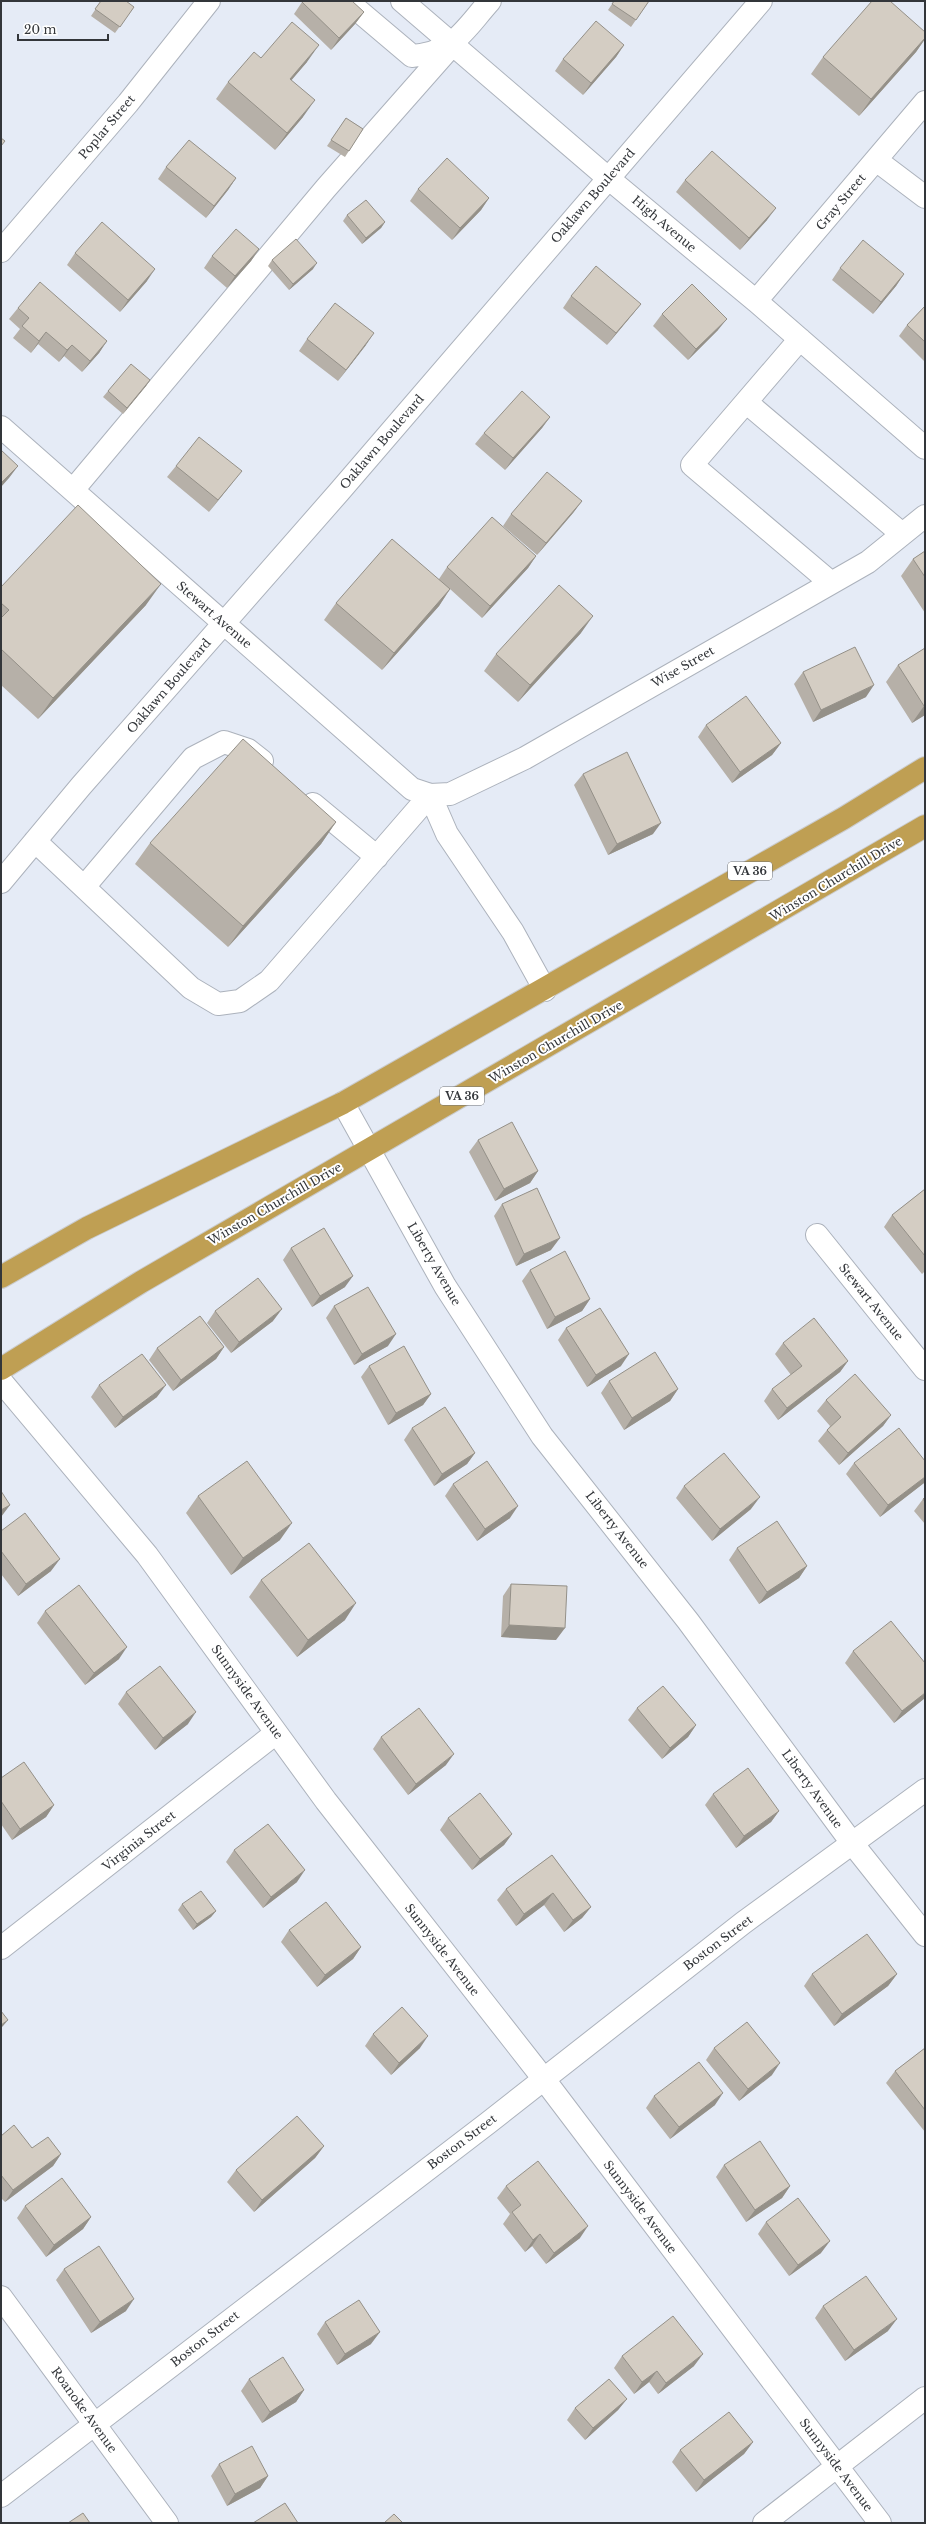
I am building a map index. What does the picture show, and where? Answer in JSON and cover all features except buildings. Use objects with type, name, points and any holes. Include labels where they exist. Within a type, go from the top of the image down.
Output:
[{"type":"highway","name":"VA 36","points":[[1,1277],[87,1228],[342,1103],[545,990],[844,818],[925,768]]},
{"type":"highway","name":"Winston Churchill Drive","points":[[1,1369],[141,1282],[925,826]]},
{"type":"street","name":"Poplar Street","points":[[1,250],[128,103],[209,1]]},
{"type":"street","points":[[347,1],[412,56],[432,55],[452,44]]},
{"type":"street","name":"High Avenue","points":[[402,1],[608,178],[756,301],[925,448]]},
{"type":"street","points":[[73,490],[326,188],[490,1]]},
{"type":"street","name":"Oaklawn Boulevard","points":[[1,882],[761,1]]},
{"type":"street","name":"Gray Street","points":[[756,301],[925,102]]},
{"type":"street","points":[[876,160],[925,197]]},
{"type":"street","points":[[800,339],[692,466],[830,582]]},
{"type":"street","points":[[746,402],[902,534]]},
{"type":"street","name":"Stewart Avenue","points":[[1,427],[412,789],[430,795]]},
{"type":"street","name":"Wise Street","points":[[430,795],[450,794],[525,758],[830,582],[868,562],[925,516]]},
{"type":"street","points":[[84,887],[193,758],[224,742],[248,750],[279,775]]},
{"type":"street","points":[[297,791],[377,857]]},
{"type":"street","points":[[35,841],[191,988],[218,1004],[240,1001],[268,982],[430,795],[447,834],[513,932],[545,990]]},
{"type":"street","name":"Liberty Avenue","points":[[342,1103],[445,1286],[542,1436],[688,1621],[852,1843],[925,1935]]},
{"type":"street","name":"Stewart Avenue","points":[[817,1235],[925,1369]]},
{"type":"street","name":"Sunnyside Avenue","points":[[1,1381],[147,1555],[326,1801],[542,2078],[880,2523]]},
{"type":"street","name":"Virginia Street","points":[[1,1948],[276,1733]]},
{"type":"street","name":"Boston Street","points":[[1,2496],[95,2425],[743,1923],[925,1790]]},
{"type":"street","name":"Roanoke Avenue","points":[[1,2297],[167,2523]]},
{"type":"street","points":[[764,2523],[925,2398]]}]
